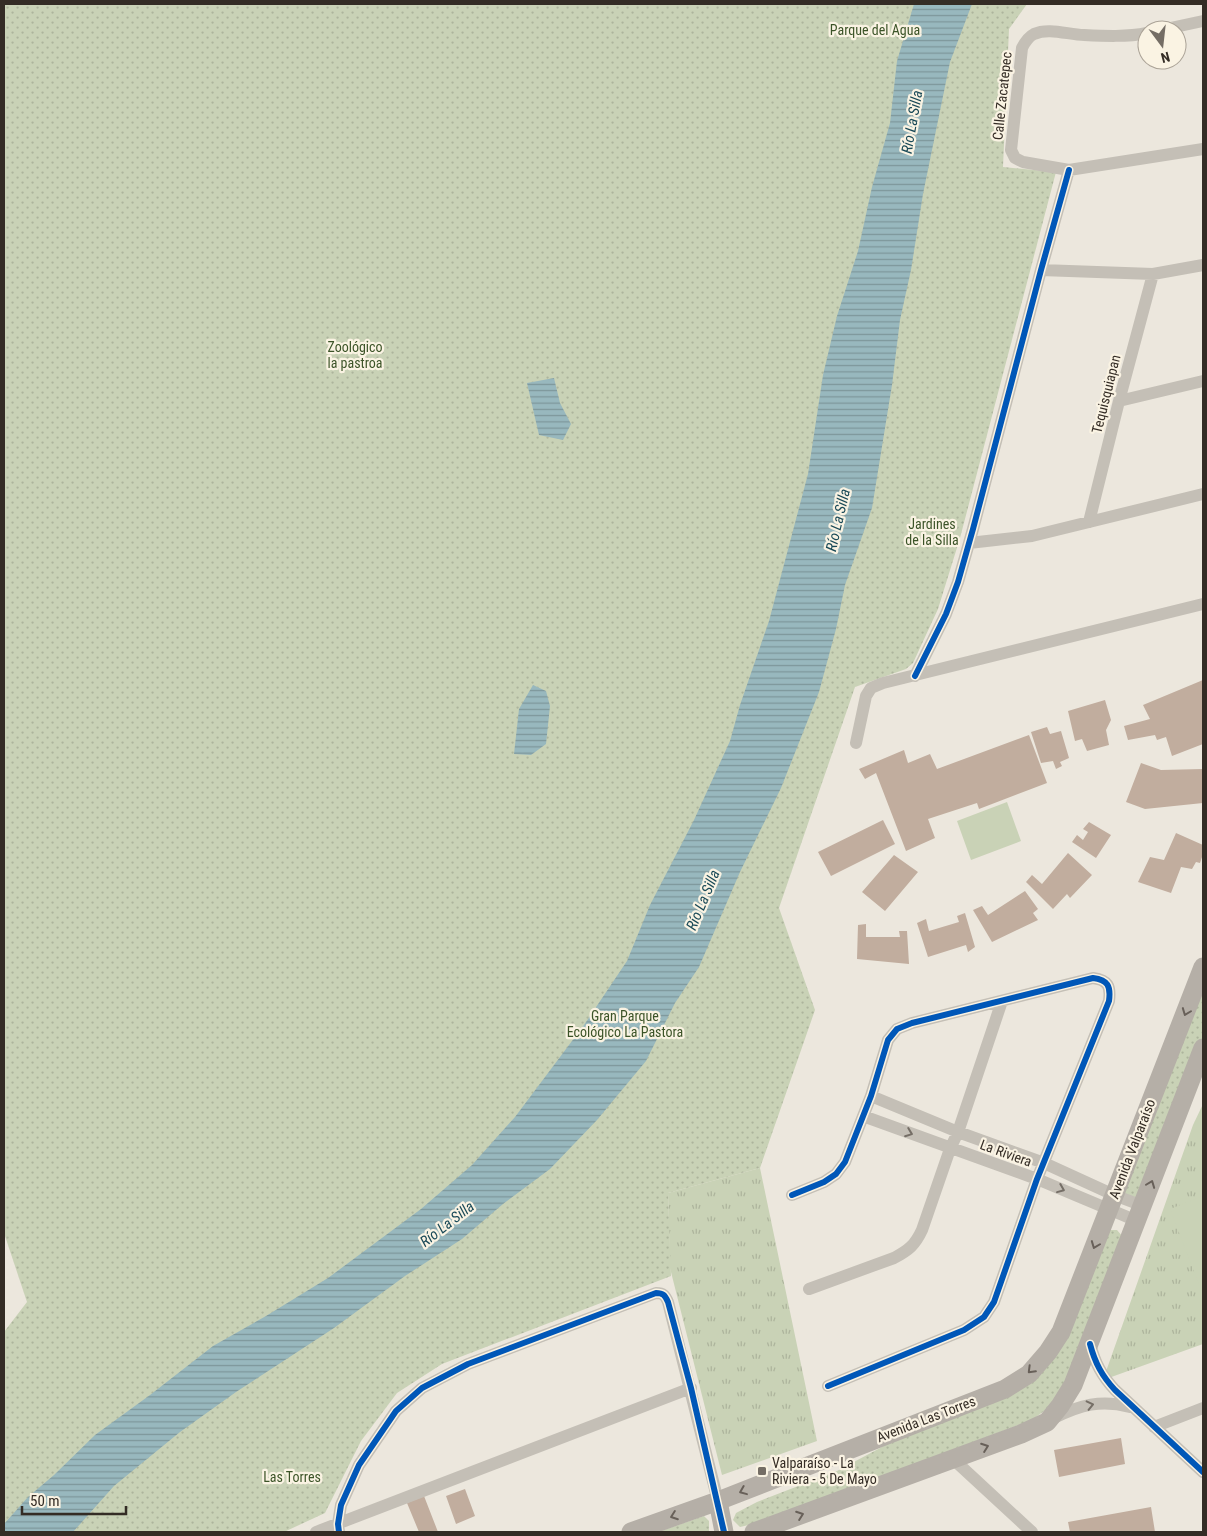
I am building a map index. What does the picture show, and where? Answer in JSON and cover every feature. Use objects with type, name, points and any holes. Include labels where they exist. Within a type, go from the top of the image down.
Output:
[{"type":"main road","name":"Avenida Valparaíso","points":[[1061,1332],[1203,966]]},
{"type":"main road","points":[[754,1532],[1021,1434],[1047,1422],[1073,1385],[1203,1048]]},
{"type":"main road","name":"Avenida Las Torres","points":[[631,1532],[718,1501],[1005,1389],[1029,1374],[1048,1352],[1061,1332]]},
{"type":"main road","points":[[718,1501],[724,1532]]},
{"type":"street","points":[[1187,24],[1203,21]]},
{"type":"street","name":"Calle Zacatepec","points":[[1069,170],[1022,162],[1015,158],[1011,150],[1022,48],[1028,38],[1035,33],[1045,31],[1084,35],[1137,34]]},
{"type":"street","points":[[915,676],[946,614],[958,582],[1069,170],[1203,149]]},
{"type":"street","points":[[1041,270],[1153,274],[1203,265]]},
{"type":"street","name":"Tequisquiapan","points":[[1090,522],[1119,401],[1153,274]]},
{"type":"street","points":[[1119,401],[1203,381]]},
{"type":"street","points":[[969,543],[1032,536],[1203,494]]},
{"type":"street","points":[[856,743],[866,696],[871,688],[883,683],[1203,604]]},
{"type":"street","points":[[792,1195],[824,1182],[836,1174],[845,1162],[871,1096],[888,1040],[898,1029],[912,1023],[1093,978],[1103,979],[1108,985],[1109,1001],[1037,1180],[994,1302],[984,1317],[964,1330],[828,1386]]},
{"type":"street","points":[[808,1289],[894,1258],[917,1242],[950,1149],[958,1132],[1002,1001]]},
{"type":"street","name":"La Riviera","points":[[871,1096],[958,1132],[1044,1164],[1111,1203]]},
{"type":"street","name":"La Riviera","points":[[863,1116],[1037,1180],[1140,1213]]},
{"type":"street","points":[[339,1528],[341,1505],[359,1464],[396,1411],[422,1388],[468,1364],[646,1296],[662,1293],[668,1302],[718,1501]]},
{"type":"street","points":[[1090,1344],[1095,1362],[1103,1376],[1115,1390],[1203,1472]]},
{"type":"street","points":[[316,1532],[339,1528],[691,1388]]},
{"type":"street","points":[[1047,1422],[1073,1408],[1097,1403],[1116,1403],[1135,1409]]},
{"type":"street","points":[[1154,1427],[1203,1408]]},
{"type":"street","points":[[953,1458],[1032,1532]]},
{"type":"green space","points":[[4,4],[1027,4],[1009,29],[1003,167],[1056,172],[960,538],[938,609],[913,663],[906,669],[855,687],[779,908],[815,1010],[760,1168],[668,1193],[671,1276],[442,1364],[397,1393],[361,1441],[325,1513],[284,1532],[4,1532],[4,1332],[27,1302],[4,1233]]},
{"type":"green space","points":[[1007,802],[1021,841],[971,860],[957,821]]},
{"type":"green space","points":[[1203,981],[1203,1037],[1138,1199],[1122,1198]]},
{"type":"green space","points":[[1203,1104],[1203,1344],[1103,1380],[1193,1125]]},
{"type":"green space","points":[[760,1168],[817,1441],[722,1475],[670,1268],[668,1193]]},
{"type":"green space","points":[[1203,1196],[1203,1295],[1170,1209]]},
{"type":"green space","points":[[1107,1230],[1117,1230],[1123,1237],[1074,1365],[1052,1405],[1032,1420],[757,1523],[740,1527],[733,1520],[736,1513],[757,1502],[837,1471],[895,1440],[1031,1378]]},
{"type":"green space","points":[[704,1516],[709,1521],[709,1532],[658,1532]]},
{"type":"water","name":"Río La Silla","points":[[914,4],[972,4],[950,62],[923,194],[911,270],[900,320],[892,385],[872,508],[845,585],[836,629],[819,692],[781,788],[740,872],[699,967],[675,1003],[646,1061],[597,1120],[550,1169],[503,1204],[462,1239],[405,1276],[334,1328],[236,1392],[180,1432],[114,1486],[73,1532],[4,1532],[4,1524],[28,1497],[54,1475],[95,1435],[213,1346],[328,1278],[421,1209],[472,1165],[515,1117],[584,1025],[627,961],[650,905],[694,820],[730,741],[740,705],[769,621],[808,474],[823,375],[837,316],[858,251],[872,187],[890,123],[897,61]]},
{"type":"water","points":[[554,378],[560,403],[571,424],[563,440],[539,435],[527,383]]},
{"type":"water","points":[[533,685],[546,691],[550,706],[546,744],[531,755],[514,754],[519,709]]},
{"type":"building","points":[[1203,680],[1203,744],[1172,756],[1166,737],[1157,740],[1155,735],[1128,740],[1124,726],[1150,719],[1143,705]]},
{"type":"building","points":[[1105,700],[1111,720],[1106,730],[1109,745],[1087,751],[1082,739],[1075,741],[1068,711]]},
{"type":"building","points":[[1047,727],[1050,734],[1061,731],[1069,758],[1060,762],[1062,766],[1056,769],[1053,761],[1041,763],[1031,732]]},
{"type":"building","points":[[1029,735],[1047,783],[979,809],[977,803],[928,819],[935,838],[906,851],[876,773],[865,779],[859,769],[904,750],[908,763],[930,754],[937,769]]},
{"type":"building","points":[[1141,763],[1161,770],[1203,769],[1203,803],[1145,809],[1126,802]]},
{"type":"building","points":[[883,820],[895,844],[831,876],[818,852]]},
{"type":"building","points":[[1089,822],[1111,835],[1096,858],[1072,842],[1077,835],[1083,840],[1088,832],[1083,829]]},
{"type":"building","points":[[1176,833],[1203,845],[1200,863],[1196,862],[1192,869],[1181,867],[1171,893],[1138,882],[1150,857],[1164,860]]},
{"type":"building","points":[[1068,853],[1092,875],[1070,898],[1067,894],[1053,909],[1026,882],[1032,875],[1042,884]]},
{"type":"building","points":[[894,855],[918,872],[885,911],[862,892]]},
{"type":"building","points":[[1025,891],[1038,909],[1033,913],[1038,920],[992,942],[973,910],[982,906],[988,915]]},
{"type":"building","points":[[965,913],[975,947],[968,952],[966,945],[928,957],[917,923],[926,919],[929,931],[959,922],[957,916]]},
{"type":"building","points":[[866,924],[866,937],[900,937],[899,931],[907,931],[909,964],[857,959],[858,925]]},
{"type":"building","points":[[1121,1438],[1125,1464],[1059,1477],[1054,1450]]},
{"type":"building","points":[[465,1489],[475,1516],[456,1524],[446,1496]]},
{"type":"building","points":[[424,1496],[438,1532],[419,1532],[407,1503]]},
{"type":"building","points":[[1151,1507],[1155,1532],[1070,1532],[1068,1522]]},
{"type":"cycle path","points":[[915,676],[946,614],[958,582],[1069,170]]},
{"type":"cycle path","points":[[792,1195],[824,1182],[836,1174],[845,1162],[871,1096],[888,1040],[897,1029],[912,1023],[1093,978],[1105,982],[1109,988],[1109,1001],[1037,1179],[994,1302],[984,1317],[964,1330],[828,1386]]},
{"type":"cycle path","points":[[339,1532],[338,1524],[341,1505],[359,1465],[396,1411],[422,1388],[468,1364],[656,1293],[664,1295],[668,1302],[691,1388],[724,1532]]},
{"type":"cycle path","points":[[1090,1344],[1094,1357],[1106,1380],[1203,1472]]},
{"type":"place","name":"Valparaíso - La Riviera - 5 De Mayo","points":[[762,1471]]},
{"type":"park label","name":"Parque del Agua","points":[[875,30]]},
{"type":"park label","name":"Zoológico la pastroa","points":[[355,356]]},
{"type":"park label","name":"Jardines de la Silla","points":[[932,532]]},
{"type":"park label","name":"Gran Parque Ecológico La Pastora","points":[[625,1024]]},
{"type":"park label","name":"Las Torres","points":[[292,1477]]}]
